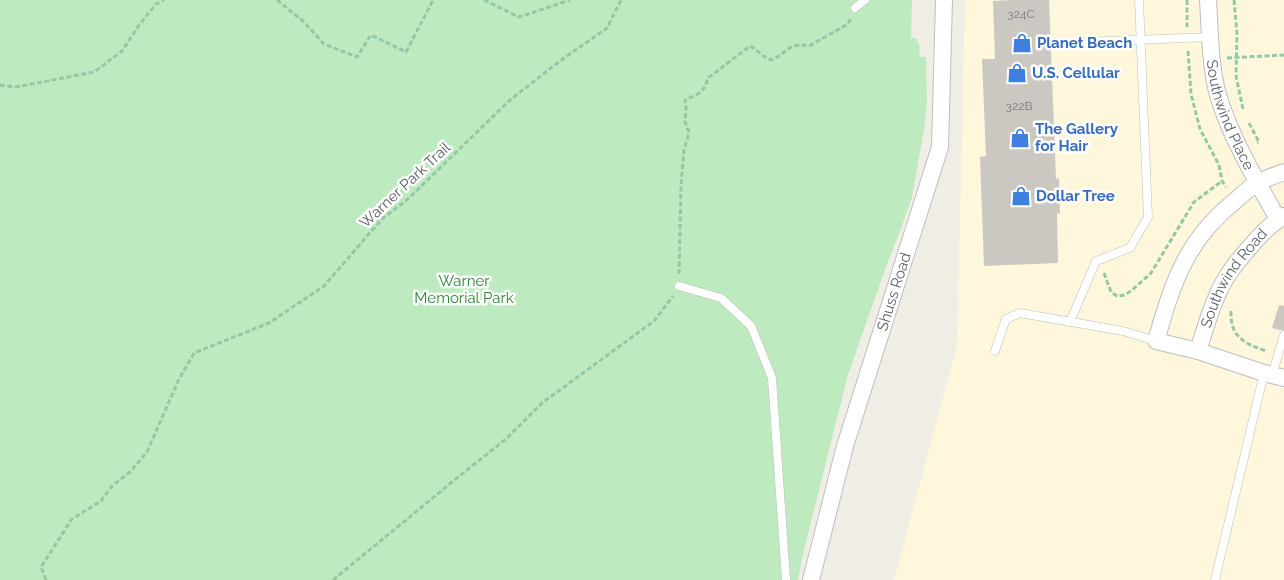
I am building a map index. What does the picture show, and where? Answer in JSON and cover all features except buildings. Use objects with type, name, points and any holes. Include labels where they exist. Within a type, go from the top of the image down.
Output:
[{"type":"street","name":"Shuss Road","points":[[811,580],[845,446],[940,148],[944,0]]},
{"type":"street","name":"Southwind Place","points":[[1208,0],[1210,37],[1218,96],[1229,125],[1258,183],[1281,218]]},
{"type":"street","points":[[1274,375],[1198,351],[1156,341],[1168,299],[1178,274],[1189,252],[1202,233],[1218,214],[1258,183],[1284,172]]},
{"type":"street","name":"Southwind Road","points":[[1198,351],[1212,307],[1226,280],[1240,259],[1261,234],[1281,218]]},
{"type":"lane","points":[[855,8],[865,0]]},
{"type":"lane","points":[[1070,322],[1096,261],[1130,248],[1148,217],[1139,0]]},
{"type":"lane","points":[[1083,42],[1210,37]]},
{"type":"lane","points":[[679,286],[721,298],[751,326],[772,378],[786,580]]},
{"type":"lane","points":[[995,352],[1006,319],[1020,312],[1123,331],[1156,341]]},
{"type":"lane","points":[[1215,580],[1284,335]]},
{"type":"path","points":[[0,85],[16,87],[94,72],[122,51],[156,4],[164,0]]},
{"type":"path","points":[[278,0],[304,22],[324,44],[356,56],[372,35],[406,52],[432,2],[435,0]]},
{"type":"path","points":[[484,0],[519,17],[570,0]]},
{"type":"path","name":"Warner Park Trail","points":[[46,580],[41,567],[72,519],[101,501],[112,486],[130,472],[147,452],[179,379],[194,353],[269,323],[324,286],[382,219],[408,199],[510,100],[560,61],[607,28],[621,0]]},
{"type":"path","points":[[1096,261],[1106,277],[1111,292],[1117,296],[1130,292],[1151,273],[1194,202],[1222,181],[1219,165],[1200,129],[1191,94],[1187,0]]},
{"type":"path","points":[[1234,0],[1237,34],[1236,76],[1243,111]]},
{"type":"path","points":[[333,580],[506,439],[542,403],[654,321],[679,286],[680,186],[684,150],[689,132],[684,122],[686,108],[684,100],[698,94],[705,88],[708,78],[750,46],[756,48],[763,58],[772,60],[779,57],[789,48],[799,44],[809,46],[848,24],[855,8]]},
{"type":"path","points":[[1189,59],[1284,55]]},
{"type":"path","points":[[1247,119],[1259,142]]},
{"type":"path","points":[[1232,306],[1231,320],[1238,337],[1248,344],[1278,355]]},
{"type":"shaded area","points":[[965,0],[1284,0],[1284,580],[894,580],[957,345]]},
{"type":"green space","name":"Warner Memorial Park","points":[[0,0],[912,0],[911,38],[916,38],[920,48],[919,57],[926,57],[927,101],[925,124],[912,197],[848,375],[798,580],[0,580]]},
{"type":"place","name":"Planet Beach","points":[[1022,43]]},
{"type":"place","name":"U.S. Cellular","points":[[1017,73]]},
{"type":"place","name":"The Gallery for Hair","points":[[1020,138]]},
{"type":"place","name":"Dollar Tree","points":[[1021,196]]}]
